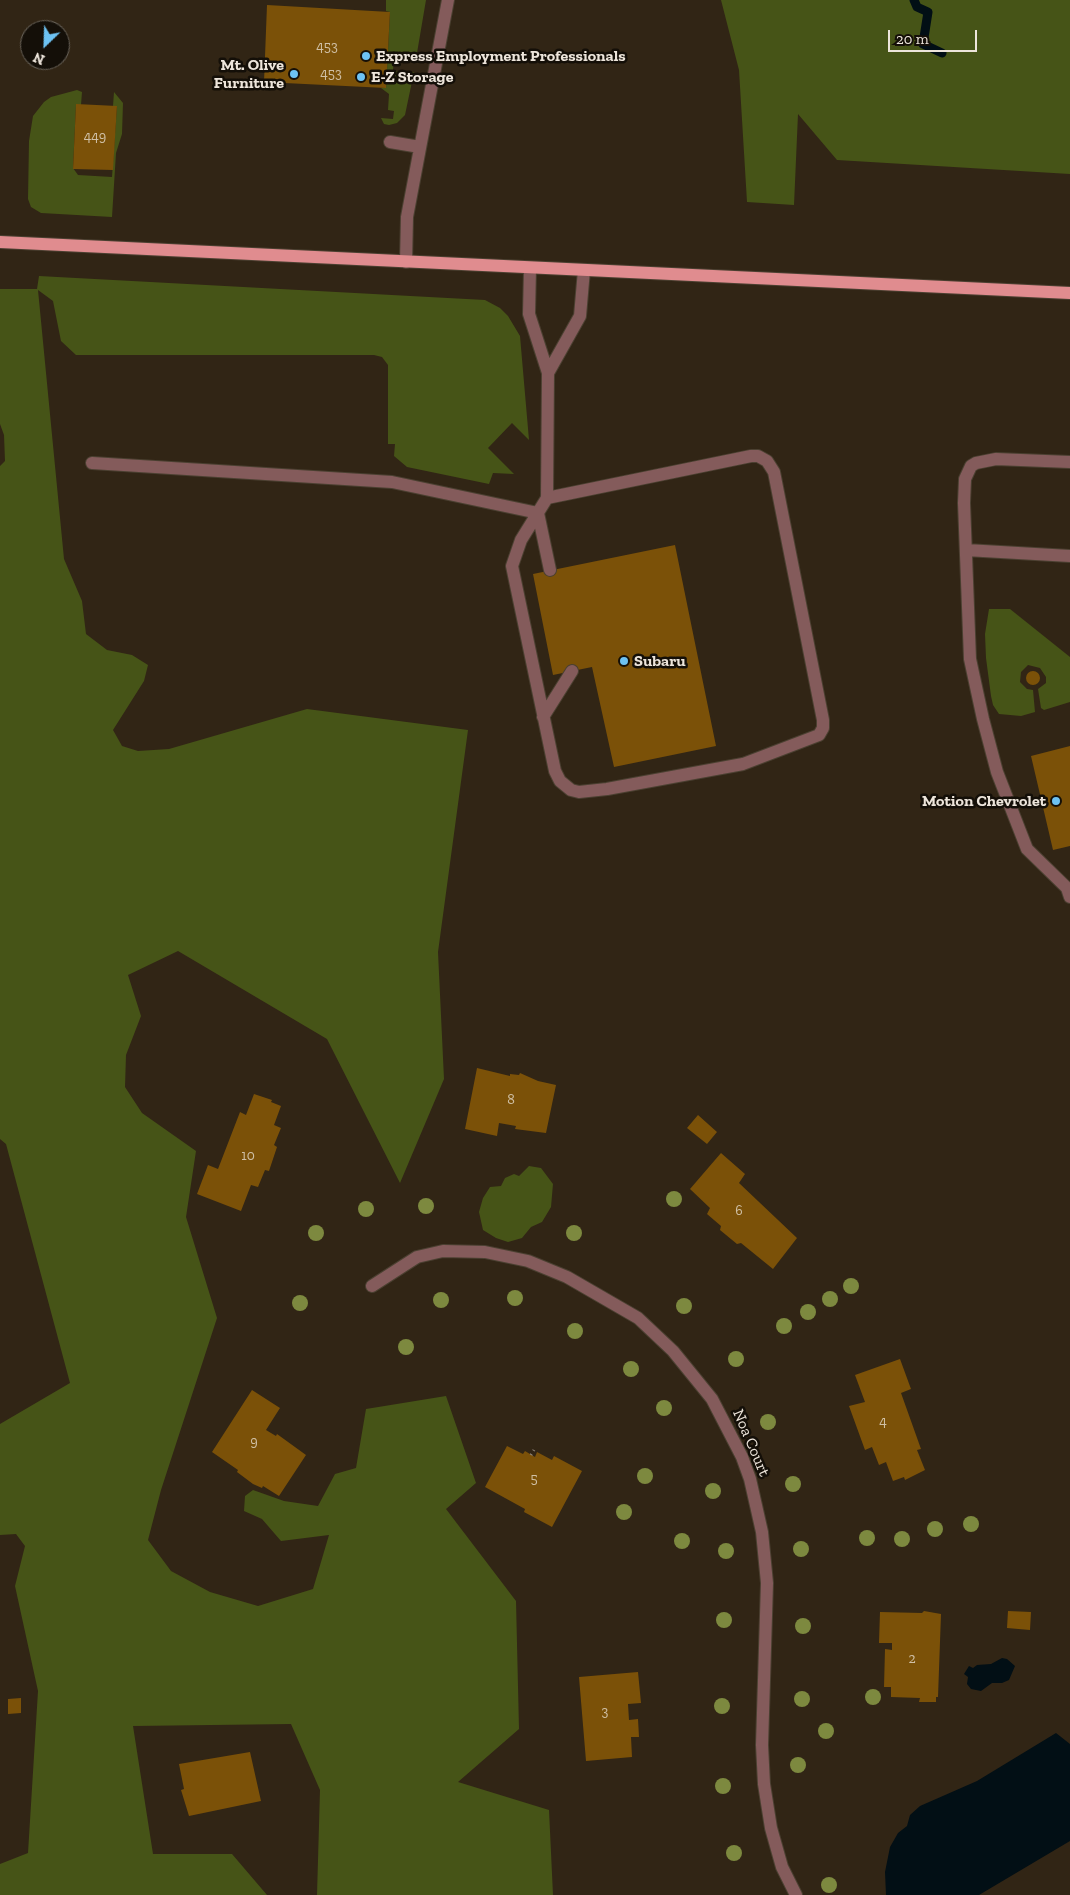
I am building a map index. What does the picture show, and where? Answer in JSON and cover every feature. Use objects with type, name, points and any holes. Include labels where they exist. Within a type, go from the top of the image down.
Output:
[{"type":"main road","points":[[0,242],[1070,293]]},
{"type":"street","points":[[406,262],[407,217],[448,0]]},
{"type":"street","points":[[390,142],[420,147]]},
{"type":"street","points":[[530,268],[529,314],[548,372],[547,498],[517,548],[512,566],[555,771],[560,781],[571,790],[586,793],[743,764],[815,738],[822,732],[824,725],[774,472],[767,461],[758,456],[751,456],[547,498]]},
{"type":"street","points":[[548,372],[580,316],[584,270]]},
{"type":"street","points":[[1069,891],[1027,849],[998,772],[983,719],[970,659],[964,488],[971,466],[982,461],[996,459],[1070,462]]},
{"type":"street","points":[[92,463],[392,482],[538,512]]},
{"type":"street","points":[[538,512],[550,570]]},
{"type":"street","points":[[966,550],[1070,556]]},
{"type":"street","points":[[544,717],[572,671]]},
{"type":"street","name":"Noa Court","points":[[372,1286],[417,1257],[443,1251],[486,1252],[528,1261],[567,1277],[638,1318],[673,1351],[712,1399],[742,1457],[752,1487],[762,1532],[767,1583],[762,1745],[764,1784],[771,1828],[782,1867],[796,1895]]},
{"type":"path","points":[[531,1455],[534,1450]]},
{"type":"green space","points":[[386,0],[426,0],[417,53],[394,52],[393,71],[414,72],[405,115],[397,123],[389,125],[384,124],[381,118],[393,119],[394,111],[388,110],[389,94],[381,88],[386,88],[390,12],[386,11]]},
{"type":"green space","points":[[721,0],[1070,0],[1070,174],[837,160],[798,114],[794,205],[747,202],[739,70]]},
{"type":"green space","points":[[77,90],[82,92],[81,105],[76,105],[73,168],[78,175],[112,177],[117,106],[113,106],[114,92],[123,103],[122,134],[116,153],[112,217],[41,213],[31,207],[28,199],[29,141],[33,116],[44,102],[51,97]]},
{"type":"green space","points":[[39,276],[485,300],[500,308],[508,316],[520,336],[529,440],[512,423],[488,448],[514,474],[493,473],[489,484],[407,467],[394,456],[395,444],[388,444],[388,365],[382,357],[374,355],[76,355],[61,341],[53,301],[38,290],[64,559],[82,601],[86,634],[107,650],[132,655],[148,665],[144,681],[113,730],[122,746],[138,751],[169,749],[307,709],[468,730],[438,952],[444,1079],[400,1183],[327,1039],[178,951],[128,975],[141,1016],[126,1055],[125,1087],[142,1113],[196,1151],[186,1217],[217,1318],[161,1490],[148,1540],[171,1571],[210,1592],[258,1606],[313,1589],[329,1535],[281,1541],[262,1519],[244,1511],[245,1496],[253,1490],[284,1501],[318,1506],[335,1474],[356,1468],[366,1409],[446,1396],[476,1483],[446,1509],[516,1601],[519,1729],[458,1782],[549,1810],[553,1895],[317,1895],[320,1790],[291,1724],[133,1726],[153,1854],[232,1854],[267,1895],[0,1895],[0,1864],[28,1853],[38,1691],[15,1586],[25,1546],[16,1534],[0,1535],[0,1424],[70,1383],[6,1144],[0,1139],[0,466],[5,461],[4,435],[0,424],[0,289],[37,289]]},
{"type":"green space","points":[[989,609],[1010,609],[1070,657],[1070,702],[1044,710],[1041,708],[1038,689],[1046,683],[1046,677],[1040,668],[1028,665],[1021,672],[1020,682],[1027,689],[1033,690],[1035,712],[1021,716],[999,714],[993,705],[986,658],[985,634]]},
{"type":"green space","points":[[529,1166],[541,1168],[553,1184],[551,1207],[542,1222],[531,1227],[522,1238],[508,1242],[496,1238],[483,1230],[479,1212],[483,1198],[490,1187],[501,1186],[505,1178],[514,1174],[519,1176]]},
{"type":"shaded area","points":[[1002,1658],[1007,1659],[1015,1666],[1009,1680],[1002,1683],[992,1683],[981,1691],[971,1689],[967,1684],[968,1677],[964,1674],[969,1666],[973,1668],[977,1665],[991,1664]]},
{"type":"shaded area","points":[[1056,1733],[1070,1744],[1070,1841],[979,1895],[886,1895],[885,1872],[890,1847],[898,1833],[907,1826],[910,1815],[920,1806],[977,1781]]},
{"type":"building","points":[[267,5],[390,12],[386,88],[264,82]]},
{"type":"building","points":[[76,104],[117,106],[113,170],[73,169]]},
{"type":"building","name":"Subaru","points":[[675,545],[716,746],[614,767],[592,667],[553,675],[533,574]]},
{"type":"building","points":[[1030,671],[1036,671],[1040,678],[1036,685],[1030,685],[1026,681],[1026,675]]},
{"type":"building","name":"Motion Chevrolet","points":[[1070,746],[1070,846],[1053,850],[1031,756]]},
{"type":"building","points":[[477,1068],[510,1076],[510,1074],[519,1075],[520,1073],[538,1081],[556,1085],[546,1133],[515,1129],[516,1126],[499,1123],[497,1136],[465,1129]]},
{"type":"building","points":[[254,1094],[272,1100],[271,1102],[281,1106],[274,1125],[281,1128],[274,1145],[277,1147],[269,1171],[265,1170],[258,1187],[251,1185],[241,1211],[197,1194],[208,1165],[218,1169],[240,1112],[246,1115]]},
{"type":"building","points":[[698,1115],[717,1132],[707,1144],[687,1128]]},
{"type":"building","points":[[721,1153],[745,1174],[739,1183],[797,1238],[773,1269],[741,1243],[737,1244],[720,1230],[721,1226],[707,1214],[710,1208],[690,1189]]},
{"type":"building","points":[[900,1359],[911,1389],[901,1393],[921,1449],[917,1450],[925,1470],[905,1480],[904,1477],[893,1481],[886,1462],[879,1465],[872,1447],[865,1450],[849,1406],[865,1402],[855,1375]]},
{"type":"building","points":[[252,1390],[280,1408],[266,1430],[276,1436],[277,1434],[306,1455],[279,1496],[263,1486],[262,1488],[253,1484],[237,1472],[238,1470],[212,1452]]},
{"type":"building","points":[[507,1446],[523,1454],[525,1451],[535,1457],[537,1452],[552,1460],[554,1456],[582,1471],[552,1527],[524,1512],[525,1509],[485,1487]]},
{"type":"building","points":[[924,1611],[941,1614],[938,1697],[936,1697],[936,1702],[919,1702],[920,1698],[891,1697],[891,1687],[884,1687],[885,1649],[892,1650],[892,1643],[879,1643],[880,1612],[922,1613]]},
{"type":"building","points":[[1008,1611],[1031,1612],[1030,1630],[1007,1628]]},
{"type":"building","points":[[638,1672],[641,1703],[628,1704],[629,1720],[638,1719],[639,1737],[631,1737],[632,1757],[586,1761],[579,1677]]},
{"type":"building","points":[[21,1698],[21,1713],[8,1714],[8,1699]]},
{"type":"building","points":[[250,1752],[261,1801],[189,1816],[181,1790],[184,1789],[179,1764]]},
{"type":"waterway","points":[[914,0],[917,7],[928,12],[923,44],[942,53]]},
{"type":"place","name":"Express Employment Professionals","points":[[366,56]]},
{"type":"place","name":"Mt. Olive Furniture","points":[[294,74]]},
{"type":"place","name":"E-Z Storage","points":[[361,77]]},
{"type":"place","name":"Subaru","points":[[624,661]]},
{"type":"place","name":"Motion Chevrolet","points":[[1056,801]]}]
